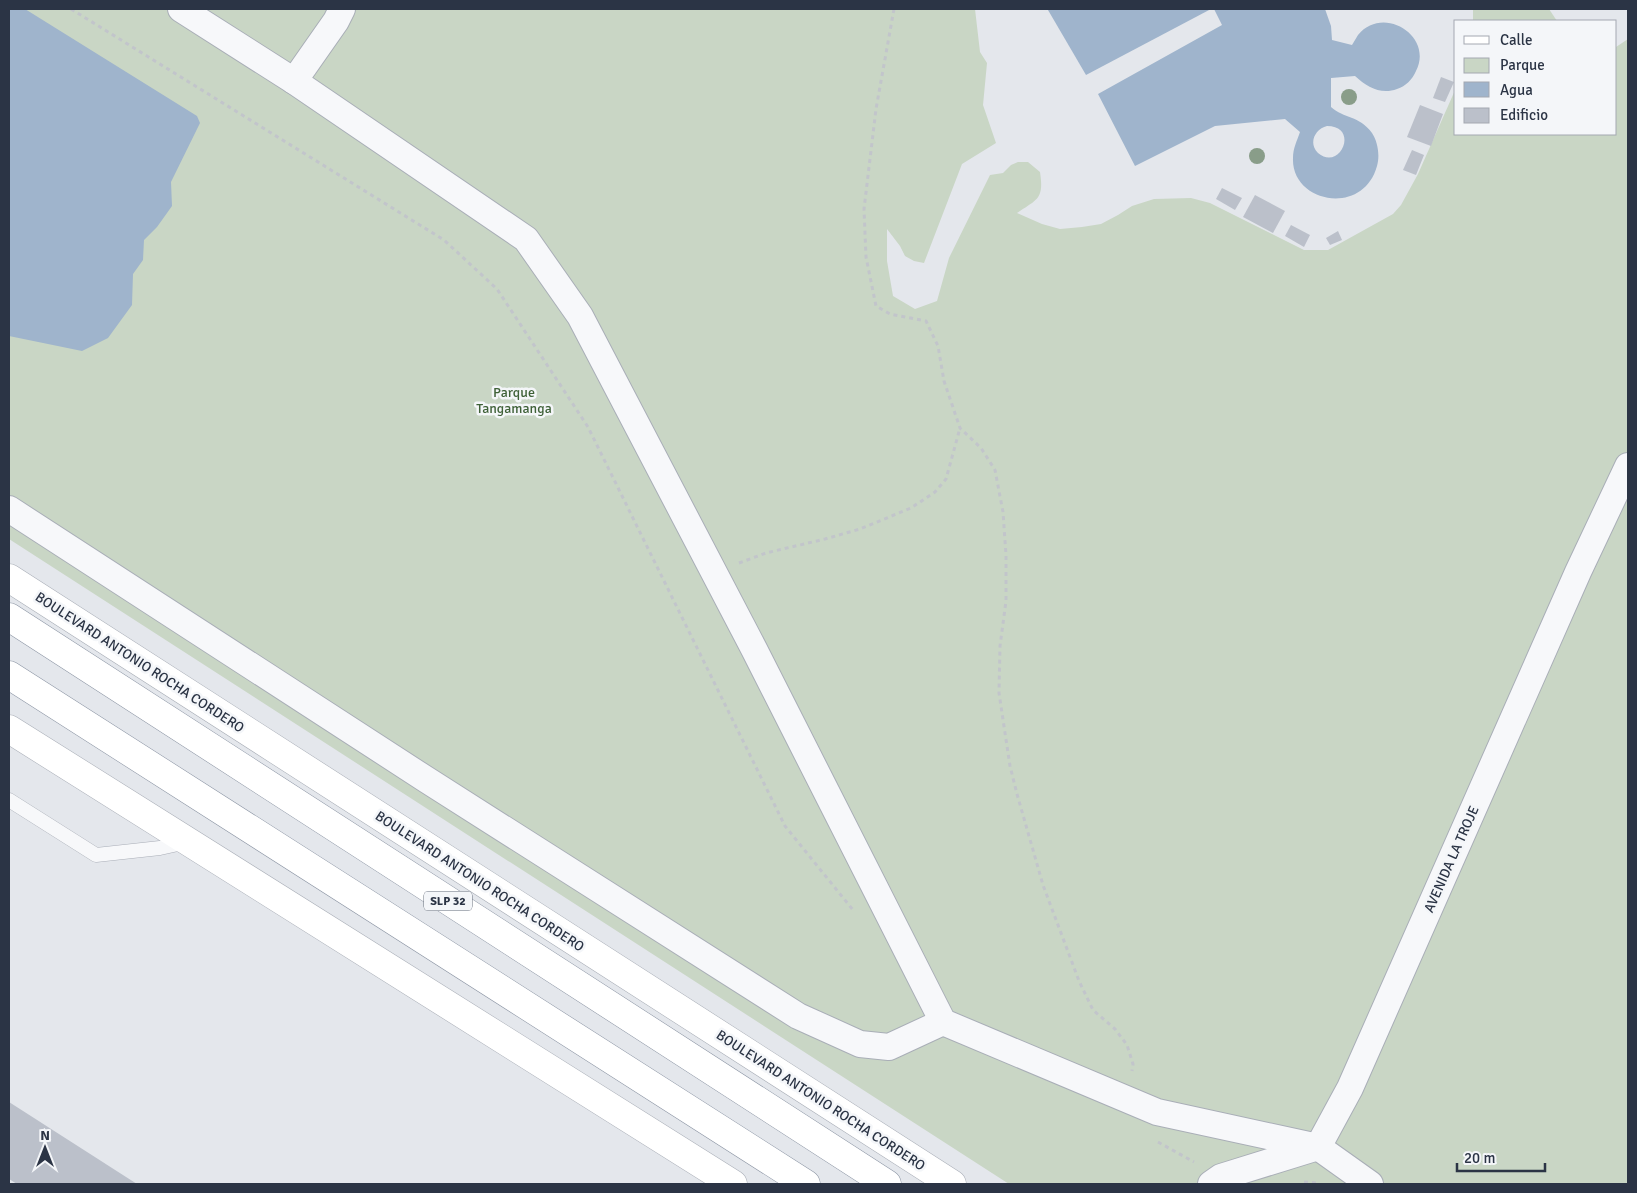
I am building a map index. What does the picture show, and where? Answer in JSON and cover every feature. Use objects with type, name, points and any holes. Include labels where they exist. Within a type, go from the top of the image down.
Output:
[{"type":"main road","name":"BOULEVARD ANTONIO ROCHA CORDERO","points":[[9,578],[916,1173],[952,1184]]},
{"type":"main road","name":"SLP 32","points":[[9,617],[887,1184]]},
{"type":"main road","points":[[9,675],[806,1184]]},
{"type":"main road","points":[[9,728],[733,1184]]},
{"type":"street","points":[[181,9],[294,80],[526,239],[580,316],[716,576],[943,1022],[1157,1112],[1318,1147],[1370,1184]]},
{"type":"street","points":[[294,80],[336,21],[342,9]]},
{"type":"street","name":"AVENIDA LA TROJE","points":[[1318,1147],[1350,1088],[1574,581],[1628,466]]},
{"type":"street","points":[[9,509],[427,780],[798,1016],[860,1044],[889,1046],[943,1022]]},
{"type":"street","points":[[1211,1184],[1221,1178],[1318,1147]]},
{"type":"lane","points":[[9,800],[96,856],[160,848],[188,841]]},
{"type":"path","points":[[71,9],[444,240],[497,289],[588,427],[785,826],[858,916]]},
{"type":"path","points":[[894,9],[876,109],[865,200],[866,257],[876,306],[890,314],[926,321],[938,346],[944,381],[960,428],[981,448],[995,470],[1003,512],[1006,555],[1006,601],[1000,646],[998,692],[1010,766],[1043,885],[1079,981],[1094,1010],[1115,1029],[1127,1045],[1133,1064],[1131,1101]]},
{"type":"path","points":[[716,576],[740,563],[766,553],[860,529],[911,508],[935,492],[946,479],[960,428]]},
{"type":"green space","name":"Parque Tangamanga","points":[[9,9],[975,9],[980,52],[987,63],[983,105],[996,143],[962,164],[924,263],[914,261],[905,256],[887,229],[887,261],[893,296],[915,309],[937,301],[949,258],[990,175],[1003,173],[1011,165],[1018,162],[1028,162],[1040,172],[1041,188],[1035,201],[1017,213],[1042,224],[1060,229],[1101,224],[1132,206],[1154,199],[1191,198],[1210,203],[1304,250],[1328,250],[1393,214],[1401,205],[1418,174],[1454,93],[1454,135],[1617,135],[1617,46],[1628,39],[1628,1184],[1009,1184],[9,539]]},
{"type":"green space","points":[[1473,9],[1549,9],[1556,20],[1473,20]]},
{"type":"water","points":[[9,9],[25,9],[197,116],[200,123],[171,182],[172,206],[157,227],[144,240],[143,260],[133,274],[132,305],[108,338],[82,351],[9,336]]},
{"type":"water","points":[[1211,9],[1086,75],[1048,10]]},
{"type":"water","points":[[1214,9],[1325,9],[1331,26],[1332,40],[1352,45],[1358,35],[1368,26],[1380,23],[1392,24],[1403,28],[1412,36],[1418,46],[1420,58],[1413,77],[1400,88],[1391,91],[1374,89],[1364,84],[1355,76],[1331,78],[1331,107],[1367,127],[1377,145],[1377,166],[1369,182],[1358,193],[1344,198],[1329,198],[1315,194],[1303,185],[1295,173],[1293,158],[1294,148],[1300,132],[1285,119],[1215,126],[1135,166],[1098,94],[1222,25]],"holes":[[[1327,126],[1337,128],[1343,133],[1344,140],[1343,147],[1339,153],[1333,157],[1326,157],[1318,153],[1313,141],[1316,133]]]},
{"type":"building","points":[[1441,77],[1454,82],[1445,102],[1433,98]]},
{"type":"building","points":[[1420,105],[1443,114],[1431,146],[1407,137]]},
{"type":"building","points":[[1412,150],[1424,155],[1416,175],[1403,170]]},
{"type":"building","points":[[1222,188],[1242,198],[1235,210],[1216,199]]},
{"type":"building","points":[[1255,195],[1285,211],[1273,233],[1243,217]]},
{"type":"building","points":[[1291,225],[1310,235],[1304,247],[1285,236]]},
{"type":"building","points":[[1338,231],[1342,240],[1330,245],[1326,238]]},
{"type":"building","points":[[9,1102],[137,1184],[17,1184],[9,1179]]}]
